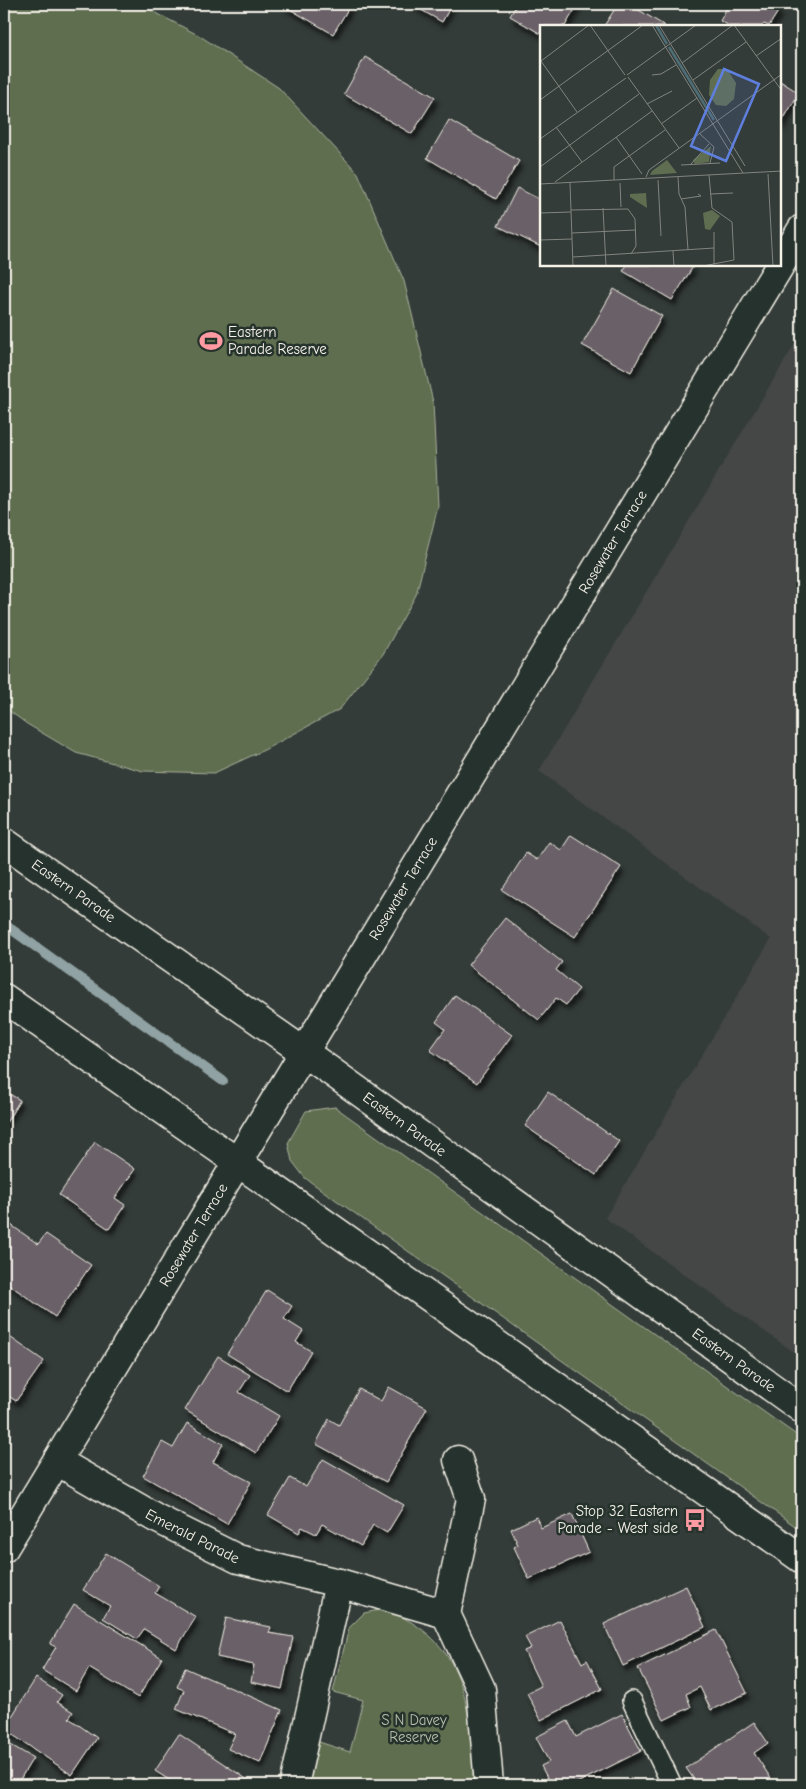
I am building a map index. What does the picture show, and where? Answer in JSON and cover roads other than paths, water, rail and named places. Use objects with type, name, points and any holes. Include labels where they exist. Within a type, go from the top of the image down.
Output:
[{"type":"street","name":"Rosewater Terrace","points":[[781,264],[802,229]]},
{"type":"street","name":"Rosewater Terrace","points":[[4,1548],[780,266]]},
{"type":"street","name":"Eastern Parade","points":[[4,842],[304,1052],[802,1409]]},
{"type":"street","points":[[4,998],[802,1559]]},
{"type":"street","points":[[458,1460],[471,1499],[446,1614],[482,1689],[489,1785]]},
{"type":"street","name":"Emerald Parade","points":[[57,1461],[156,1518],[238,1559],[339,1582],[446,1614]]},
{"type":"street","points":[[294,1785],[339,1582]]},
{"type":"lane","points":[[632,1701],[672,1785]]},
{"type":"waterway","points":[[4,924],[223,1081]]},
{"type":"place","name":"Eastern Parade Reserve","points":[[211,341]]},
{"type":"place","name":"Stop 32 Eastern Parade - West side","points":[[695,1520]]},
{"type":"park label","name":"S N Davey Reserve","points":[[414,1728]]}]
